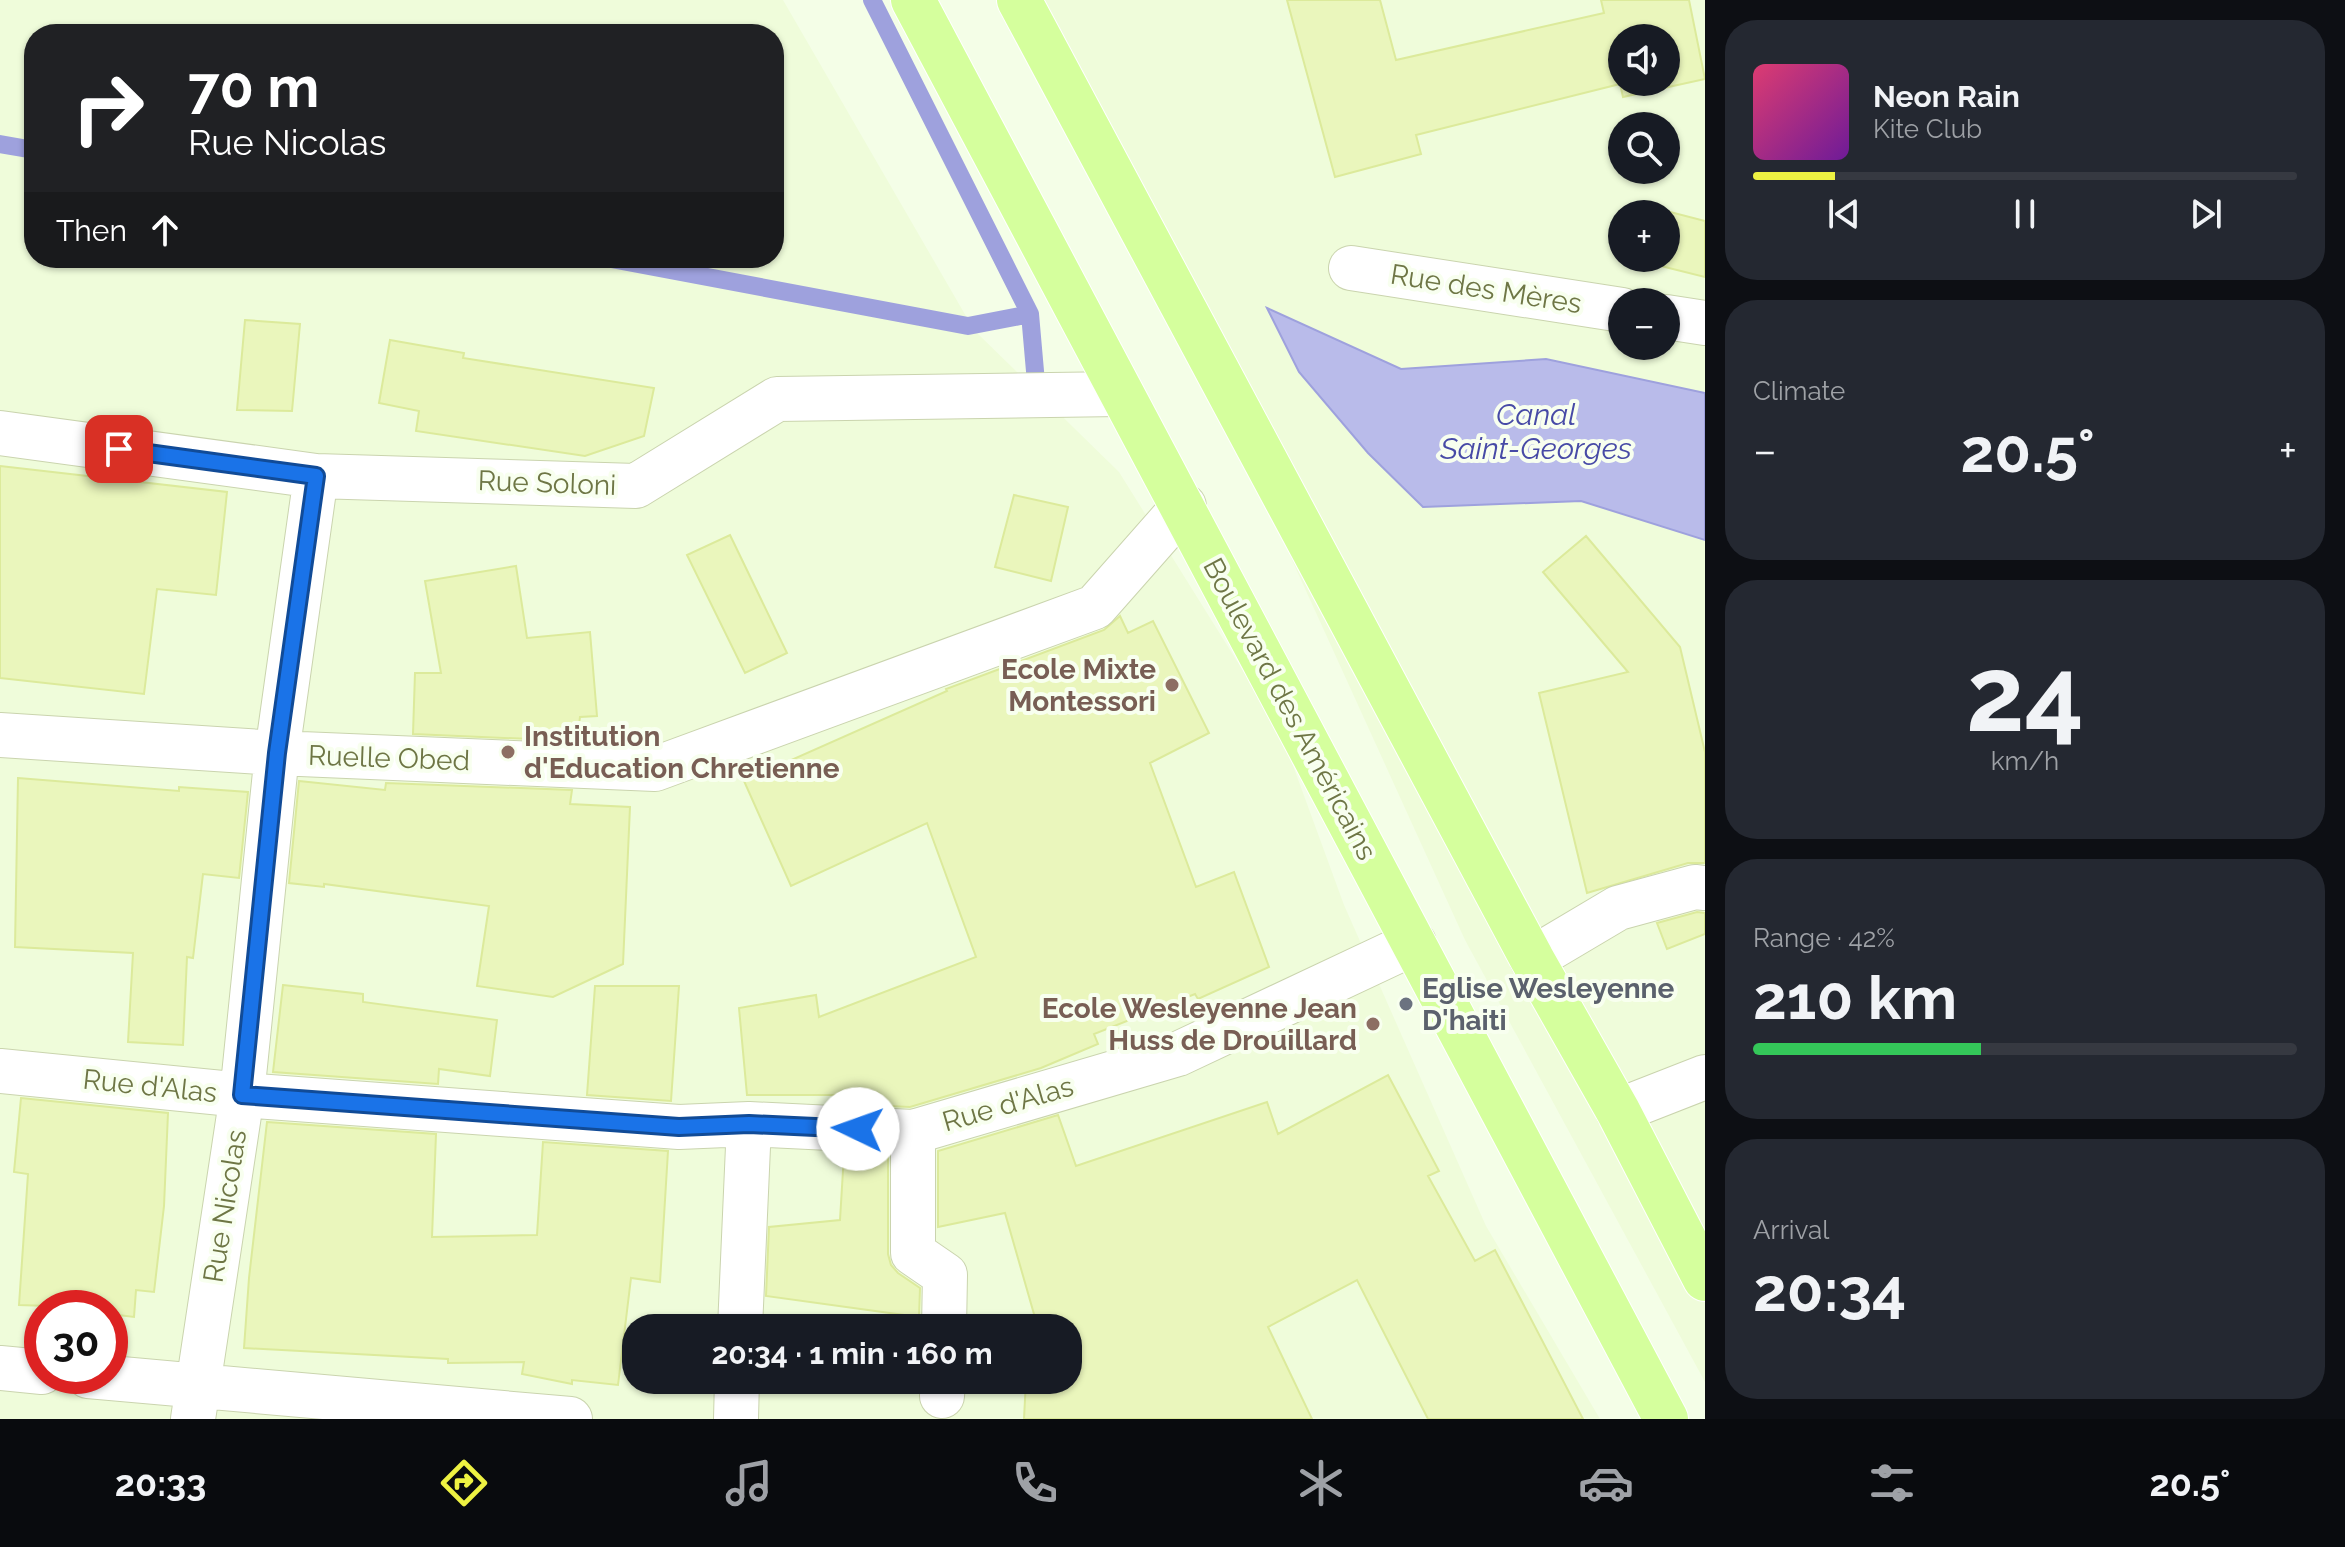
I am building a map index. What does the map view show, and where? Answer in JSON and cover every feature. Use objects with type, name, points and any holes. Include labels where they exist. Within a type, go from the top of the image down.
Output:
[{"type":"main road","name":"Boulevard des Américains","points":[[913,0],[1666,1419]]},
{"type":"main road","points":[[1019,0],[1532,959],[1618,1111],[1705,1279]]},
{"type":"street","name":"Rue des Mères","points":[[1351,268],[1608,308]]},
{"type":"street","points":[[1680,319],[1705,323]]},
{"type":"street","name":"Rue Soloni","points":[[0,433],[316,476],[636,486],[777,399],[1120,394]]},
{"type":"street","name":"Rue Nicolas","points":[[194,1402],[242,1095],[277,753],[316,476]]},
{"type":"street","name":"Ruelle Obed","points":[[0,735],[277,753],[655,769],[1095,607],[1184,506]]},
{"type":"street","points":[[1532,959],[1618,908],[1695,887],[1705,888]]},
{"type":"street","name":"Rue d'Alas","points":[[0,1071],[242,1095],[679,1127],[749,1124],[913,1132],[1178,1054],[1414,943]]},
{"type":"street","points":[[1618,1111],[1705,1077]]},
{"type":"street","points":[[741,1314],[749,1124]]},
{"type":"street","points":[[913,1132],[913,1253],[945,1275],[944,1314]]},
{"type":"street","points":[[0,1368],[24,1370]]},
{"type":"street","points":[[128,1386],[194,1402],[570,1419]]},
{"type":"street","points":[[736,1419],[737,1394]]},
{"type":"shaded area","points":[[0,0],[783,0],[974,330],[1119,472],[1280,730],[1344,905],[1486,1226],[1600,1419],[0,1419]]},
{"type":"shaded area","points":[[1037,0],[1705,0],[1705,1382],[1465,940]]},
{"type":"water","name":"Canal Saint-Georges","points":[[1267,308],[1401,369],[1546,359],[1705,393],[1705,540],[1581,501],[1423,507],[1368,453],[1299,372]]},
{"type":"building","points":[[1287,0],[1380,0],[1396,60],[1604,13],[1601,0],[1689,0],[1705,79],[1680,84],[1680,24],[1608,24],[1608,87],[1416,135],[1421,154],[1335,177]]},
{"type":"building","points":[[1680,215],[1705,221],[1705,277],[1680,271]]},
{"type":"building","points":[[245,320],[300,324],[292,411],[237,410]]},
{"type":"building","points":[[390,340],[464,353],[463,358],[654,388],[644,436],[585,456],[416,431],[419,411],[379,403]]},
{"type":"building","points":[[0,466],[227,492],[216,595],[157,589],[144,694],[0,678]]},
{"type":"building","points":[[1014,495],[1068,507],[1051,581],[995,567]]},
{"type":"building","points":[[730,535],[787,653],[745,673],[687,555]]},
{"type":"building","points":[[1586,536],[1680,647],[1705,752],[1705,863],[1688,863],[1587,893],[1539,693],[1628,672],[1543,572]]},
{"type":"building","points":[[516,566],[527,638],[590,632],[597,716],[580,717],[577,741],[413,734],[415,673],[441,673],[425,581]]},
{"type":"building","points":[[1120,616],[1128,633],[1153,621],[1209,733],[1150,763],[1196,887],[1234,872],[1269,967],[1198,999],[1195,994],[1094,1034],[1098,1044],[1041,1068],[910,1107],[846,1104],[847,1095],[747,1095],[739,1008],[816,995],[819,1017],[976,957],[927,823],[791,886],[744,781],[946,689],[1104,630]]},
{"type":"building","points":[[18,778],[179,791],[179,787],[248,792],[239,878],[203,874],[193,958],[187,957],[183,1045],[128,1042],[133,953],[15,947]]},
{"type":"building","points":[[299,781],[385,790],[386,783],[572,790],[570,804],[630,807],[623,964],[553,997],[477,986],[489,906],[324,884],[324,887],[289,883]]},
{"type":"building","points":[[1697,912],[1705,913],[1705,934],[1667,949],[1657,923]]},
{"type":"building","points":[[283,985],[363,994],[363,1002],[497,1020],[490,1076],[439,1069],[438,1084],[273,1072]]},
{"type":"building","points":[[595,986],[679,986],[671,1101],[587,1095]]},
{"type":"building","points":[[1388,1075],[1439,1171],[1428,1176],[1475,1261],[1495,1250],[1583,1419],[1428,1419],[1357,1280],[1268,1327],[1312,1419],[1024,1419],[1025,1394],[1082,1394],[1082,1314],[1034,1314],[1005,1213],[938,1227],[938,1151],[1058,1115],[1076,1166],[1267,1102],[1278,1134]]},
{"type":"building","points":[[21,1098],[168,1113],[164,1206],[154,1292],[136,1290],[134,1317],[128,1316],[128,1290],[24,1290],[24,1305],[19,1305],[28,1174],[14,1172]]},
{"type":"building","points":[[267,1122],[436,1134],[432,1237],[537,1235],[543,1142],[668,1151],[660,1282],[631,1278],[627,1314],[622,1314],[618,1385],[572,1380],[572,1384],[522,1374],[524,1362],[448,1363],[448,1359],[244,1348]]},
{"type":"building","points":[[844,1154],[888,1156],[888,1254],[891,1265],[898,1273],[920,1288],[919,1314],[897,1314],[766,1296],[769,1227],[840,1220]]},
{"type":"waterway","points":[[872,0],[1030,314]]},
{"type":"waterway","name":"Canal Saint-Georges","points":[[0,144],[24,148]]},
{"type":"waterway","name":"Canal Saint-Georges","points":[[659,268],[968,326],[1030,314],[1037,394]]},
{"type":"place","name":"Ecole Mixte Montessori","points":[[1172,685]]},
{"type":"place","name":"Institution d'Education Chretienne","points":[[508,752]]},
{"type":"place","name":"Eglise Wesleyenne D'haiti","points":[[1406,1004]]},
{"type":"place","name":"Ecole Wesleyenne Jean Huss de Drouillard","points":[[1373,1024]]},
{"type":"route","points":[[119,449],[316,476],[277,753],[242,1095],[679,1127],[749,1124],[858,1129]]}]
